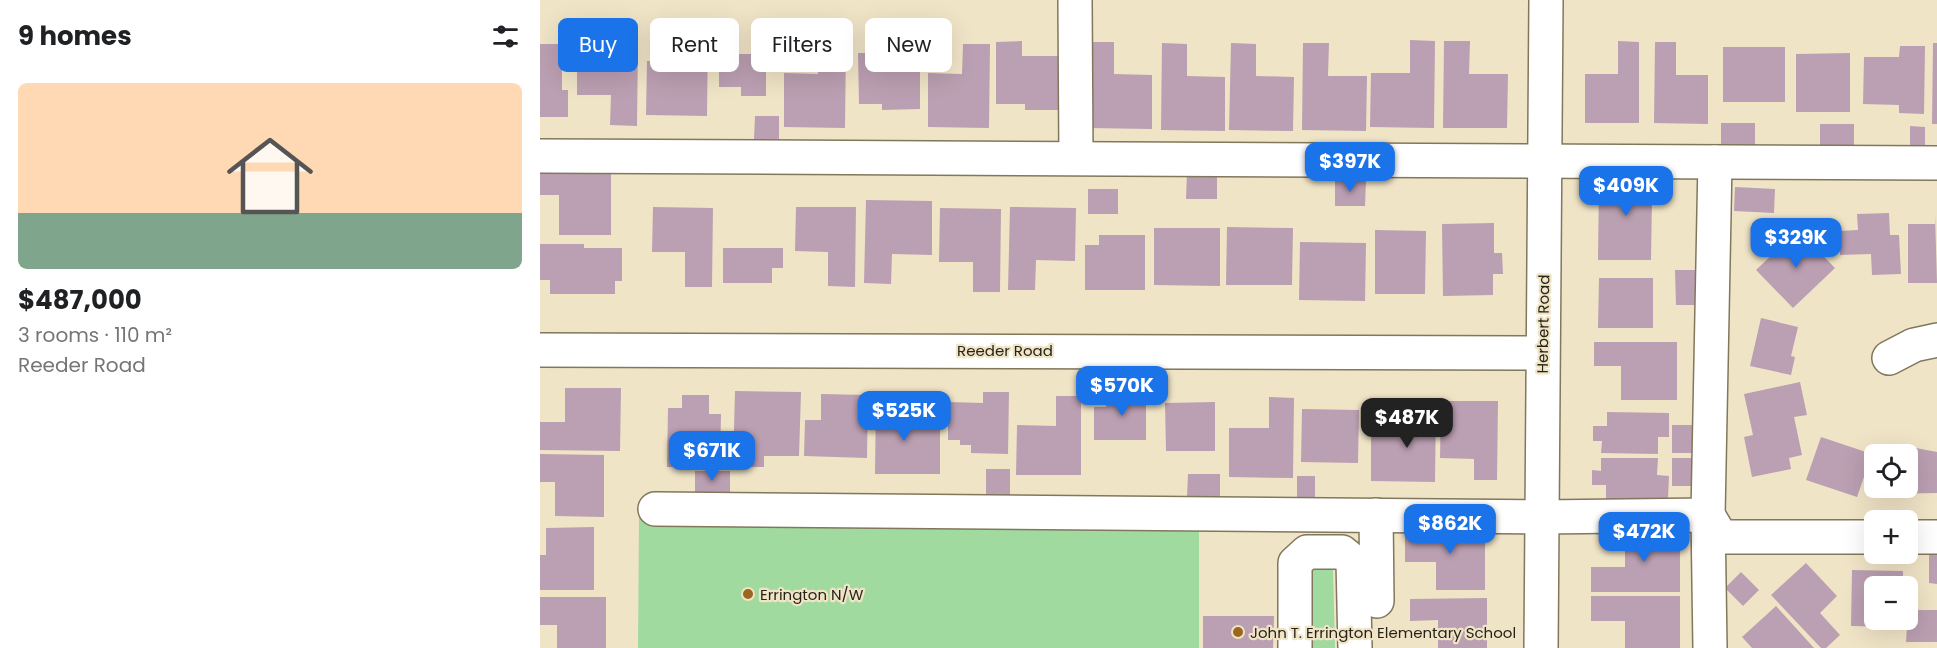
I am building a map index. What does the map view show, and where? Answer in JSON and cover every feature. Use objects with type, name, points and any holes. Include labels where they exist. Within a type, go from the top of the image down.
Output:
[{"type":"street","points":[[1076,0],[1076,158]]},
{"type":"street","name":"Herbert Road","points":[[1541,648],[1546,0]]},
{"type":"street","points":[[540,156],[1937,163]]},
{"type":"street","points":[[1710,648],[1708,515],[1715,162]]},
{"type":"street","points":[[1889,358],[1914,345],[1937,340]]},
{"type":"street","name":"Reeder Road","points":[[540,350],[1542,353]]},
{"type":"street","points":[[656,509],[1541,517],[1708,515]]},
{"type":"street","points":[[1376,515],[1377,648]]},
{"type":"street","points":[[1708,515],[1721,537],[1864,537]]},
{"type":"street","points":[[1918,537],[1937,537]]},
{"type":"street","points":[[1294,648],[1294,563],[1307,552],[1342,552],[1353,561],[1355,648]]},
{"type":"green space","points":[[639,517],[1199,520],[1199,648],[638,648]]},
{"type":"green space","points":[[1311,565],[1333,567],[1335,648],[1308,648]]},
{"type":"building","points":[[1410,40],[1435,41],[1434,128],[1370,127],[1371,73],[1410,73]]},
{"type":"building","points":[[1022,41],[1022,56],[1062,56],[1062,110],[1025,110],[1025,104],[996,104],[996,42]]},
{"type":"building","points":[[1444,41],[1470,41],[1469,74],[1508,74],[1507,128],[1443,128]]},
{"type":"building","points":[[1618,41],[1639,42],[1639,123],[1585,123],[1585,74],[1618,74]]},
{"type":"building","points":[[1089,42],[1114,42],[1114,74],[1152,75],[1152,129],[1087,128]]},
{"type":"building","points":[[1655,42],[1676,42],[1676,75],[1708,75],[1708,124],[1654,123]]},
{"type":"building","points":[[1162,43],[1187,44],[1187,76],[1225,77],[1225,131],[1161,130]]},
{"type":"building","points":[[1231,43],[1256,44],[1256,76],[1294,77],[1293,131],[1229,130]]},
{"type":"building","points":[[1303,43],[1329,43],[1328,76],[1367,76],[1366,131],[1302,130]]},
{"type":"building","points":[[1933,43],[1937,43],[1937,124],[1932,124]]},
{"type":"building","points":[[540,44],[558,44],[558,72],[562,72],[562,90],[568,90],[568,117],[540,117]]},
{"type":"building","points":[[963,44],[990,44],[989,128],[928,127],[928,73],[962,74]]},
{"type":"building","points":[[1900,46],[1925,46],[1924,114],[1899,113],[1899,105],[1863,104],[1864,57],[1899,57]]},
{"type":"building","points":[[1723,47],[1785,47],[1785,102],[1723,102]]},
{"type":"building","points":[[858,53],[865,53],[865,72],[920,72],[920,109],[882,110],[882,104],[859,104]]},
{"type":"building","points":[[1850,53],[1850,112],[1796,112],[1796,54]]},
{"type":"building","points":[[739,54],[751,54],[751,72],[766,72],[766,96],[741,96],[741,87],[719,87],[719,72],[739,72]]},
{"type":"building","points":[[647,61],[650,61],[650,72],[708,72],[707,116],[646,115]]},
{"type":"building","points":[[577,72],[638,72],[637,126],[610,125],[611,95],[577,95]]},
{"type":"building","points":[[818,72],[846,72],[845,128],[784,127],[784,73],[818,74]]},
{"type":"building","points":[[755,116],[779,116],[779,139],[754,139]]},
{"type":"building","points":[[1721,123],[1755,123],[1755,151],[1721,151]]},
{"type":"building","points":[[1820,124],[1854,124],[1854,152],[1820,153]]},
{"type":"building","points":[[1910,126],[1925,127],[1925,150],[1910,150]]},
{"type":"building","points":[[540,170],[611,170],[611,235],[559,235],[559,195],[540,195]]},
{"type":"building","points":[[1187,173],[1217,173],[1217,199],[1186,199]]},
{"type":"building","points":[[1599,177],[1662,178],[1662,198],[1652,198],[1651,260],[1598,260]]},
{"type":"building","points":[[1335,180],[1366,180],[1365,206],[1335,206]]},
{"type":"building","points":[[1735,187],[1775,189],[1774,213],[1734,211]]},
{"type":"building","points":[[1088,189],[1118,189],[1118,214],[1088,214]]},
{"type":"building","points":[[866,200],[932,201],[932,255],[892,254],[891,284],[864,283]]},
{"type":"building","points":[[653,207],[713,208],[712,287],[685,287],[685,252],[652,252]]},
{"type":"building","points":[[796,207],[856,207],[855,287],[828,286],[828,252],[795,251]]},
{"type":"building","points":[[1010,207],[1076,208],[1075,261],[1036,260],[1035,290],[1008,290]]},
{"type":"building","points":[[940,208],[1001,209],[1000,292],[973,292],[973,262],[939,262]]},
{"type":"building","points":[[1889,213],[1890,235],[1899,235],[1901,274],[1872,275],[1871,254],[1840,255],[1839,231],[1858,230],[1857,214]]},
{"type":"building","points":[[1935,214],[1937,283],[1908,283],[1908,224],[1935,224]]},
{"type":"building","points":[[1494,223],[1494,253],[1502,253],[1503,274],[1493,274],[1493,295],[1443,296],[1442,224]]},
{"type":"building","points":[[1227,227],[1293,228],[1292,285],[1226,285]]},
{"type":"building","points":[[1154,228],[1220,228],[1220,286],[1154,285]]},
{"type":"building","points":[[1375,230],[1426,231],[1425,294],[1375,294]]},
{"type":"building","points":[[1798,230],[1835,268],[1793,308],[1756,270]]},
{"type":"building","points":[[1099,235],[1145,235],[1145,290],[1085,290],[1085,245],[1099,245]]},
{"type":"building","points":[[1300,242],[1366,243],[1365,301],[1299,300]]},
{"type":"building","points":[[540,244],[584,244],[584,248],[622,248],[622,281],[615,281],[615,294],[550,294],[550,280],[540,280]]},
{"type":"building","points":[[723,248],[783,248],[783,268],[772,268],[772,283],[723,283]]},
{"type":"building","points":[[1675,270],[1699,270],[1699,305],[1676,305]]},
{"type":"building","points":[[1599,278],[1653,278],[1653,328],[1598,328]]},
{"type":"building","points":[[1761,318],[1798,327],[1791,356],[1795,357],[1791,375],[1750,366]]},
{"type":"building","points":[[1594,342],[1677,342],[1677,400],[1621,400],[1621,366],[1594,366]]},
{"type":"building","points":[[1800,382],[1807,415],[1794,417],[1802,455],[1789,458],[1791,469],[1752,477],[1744,437],[1753,435],[1744,394]]},
{"type":"building","points":[[565,388],[621,388],[620,451],[540,450],[540,422],[565,422]]},
{"type":"building","points":[[735,391],[801,392],[799,456],[764,456],[764,467],[733,467]]},
{"type":"building","points":[[1106,391],[1146,391],[1146,440],[1094,440],[1094,407],[1106,407]]},
{"type":"building","points":[[983,392],[1009,392],[1008,454],[971,453],[971,445],[960,445],[960,440],[948,440],[948,402],[983,403]]},
{"type":"building","points":[[821,394],[868,395],[867,458],[804,456],[805,420],[821,420]]},
{"type":"building","points":[[876,394],[901,394],[901,425],[940,425],[940,474],[875,474]]},
{"type":"building","points":[[682,395],[709,395],[709,414],[721,414],[720,467],[667,467],[668,408],[682,408]]},
{"type":"building","points":[[1056,396],[1081,396],[1081,475],[1016,475],[1017,425],[1056,426]]},
{"type":"building","points":[[1269,397],[1294,398],[1293,478],[1229,477],[1229,428],[1269,428]]},
{"type":"building","points":[[1441,401],[1498,401],[1497,480],[1474,480],[1474,459],[1440,458]]},
{"type":"building","points":[[1215,402],[1215,451],[1166,451],[1165,403]]},
{"type":"building","points":[[1411,402],[1436,402],[1435,482],[1371,481],[1371,432],[1410,432]]},
{"type":"building","points":[[1302,409],[1359,410],[1358,463],[1301,462]]},
{"type":"building","points":[[1607,412],[1669,413],[1669,437],[1658,437],[1658,454],[1601,453],[1602,441],[1593,441],[1593,426],[1607,426]]},
{"type":"building","points":[[1672,425],[1701,425],[1701,453],[1672,453]]},
{"type":"building","points":[[1821,437],[1864,451],[1864,477],[1857,497],[1806,480]]},
{"type":"building","points":[[1918,448],[1937,452],[1937,493],[1918,493]]},
{"type":"building","points":[[540,454],[604,455],[604,517],[555,516],[555,482],[540,482]]},
{"type":"building","points":[[1601,458],[1658,458],[1657,475],[1669,476],[1668,499],[1606,499],[1606,485],[1592,485],[1592,470],[1601,471]]},
{"type":"building","points":[[1672,458],[1701,458],[1700,486],[1672,486]]},
{"type":"building","points":[[986,469],[1010,469],[1010,497],[986,497]]},
{"type":"building","points":[[695,471],[730,471],[730,494],[695,494]]},
{"type":"building","points":[[1188,474],[1220,474],[1220,497],[1187,497]]},
{"type":"building","points":[[1297,476],[1315,476],[1315,497],[1297,497]]},
{"type":"building","points":[[594,527],[594,590],[540,590],[540,555],[546,555],[546,528]]},
{"type":"building","points":[[1625,527],[1680,527],[1680,592],[1591,592],[1591,567],[1625,567]]},
{"type":"building","points":[[1405,528],[1485,528],[1485,590],[1436,590],[1436,562],[1405,562]]},
{"type":"building","points":[[1929,552],[1937,552],[1937,584],[1929,583]]},
{"type":"building","points":[[1806,563],[1837,596],[1820,613],[1840,635],[1826,648],[1821,648],[1771,595]]},
{"type":"building","points":[[1852,570],[1903,571],[1903,576],[1864,576],[1864,626],[1851,626]]},
{"type":"building","points":[[1741,572],[1759,590],[1743,606],[1725,588]]},
{"type":"building","points":[[1591,596],[1680,596],[1680,648],[1625,648],[1625,621],[1591,621]]},
{"type":"building","points":[[540,597],[606,597],[606,648],[557,648],[557,625],[540,625]]},
{"type":"building","points":[[1487,598],[1487,648],[1438,648],[1438,620],[1410,621],[1410,599]]},
{"type":"building","points":[[1776,606],[1814,648],[1752,648],[1742,637]]},
{"type":"building","points":[[1918,610],[1937,610],[1937,642],[1906,642],[1907,630],[1918,630]]},
{"type":"building","name":"John T. Errington Elementary School","points":[[1203,616],[1274,616],[1273,648],[1203,648]]},
{"type":"place","name":"Errington N/W","points":[[748,594]]},
{"type":"place","name":"John T. Errington Elementary School","points":[[1238,632]]}]
